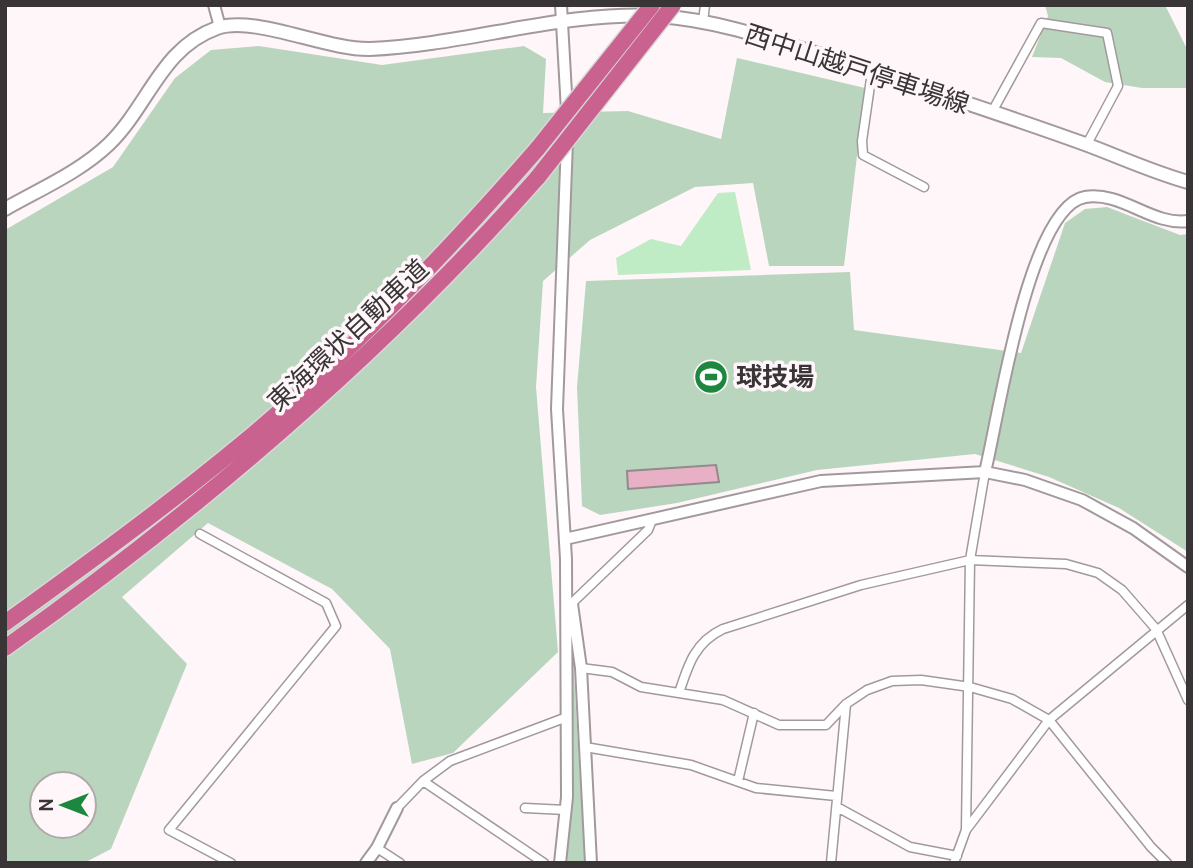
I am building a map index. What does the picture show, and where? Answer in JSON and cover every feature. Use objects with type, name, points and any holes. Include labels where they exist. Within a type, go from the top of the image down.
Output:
[{"type":"highway","name":"東海環状自動車道","points":[[5,623],[135,529],[297,395],[380,318],[488,206],[652,5]]},
{"type":"highway","name":"東海環状自動車道","points":[[5,648],[249,460],[358,363],[453,269],[538,177],[673,5]]},
{"type":"main road","name":"西中山越戸停車場線","points":[[5,209],[65,176],[111,142],[171,57],[189,42],[220,27],[269,30],[356,49],[415,47],[564,22],[626,16],[703,22],[779,42],[1087,144],[1150,171],[1188,182]]},
{"type":"street","points":[[214,5],[220,27]]},
{"type":"street","points":[[561,5],[564,22],[568,178],[556,409],[566,559],[566,810],[561,863]]},
{"type":"street","points":[[703,22],[705,5]]},
{"type":"street","points":[[992,113],[1041,23],[1107,33],[1118,86],[1087,144]]},
{"type":"street","points":[[872,72],[862,141],[863,155],[923,187]]},
{"type":"street","points":[[837,807],[910,847],[956,860],[966,830],[970,560],[985,472],[1022,305],[1059,212],[1081,198],[1107,197],[1165,220],[1188,221]]},
{"type":"street","points":[[565,539],[821,481],[985,472],[1025,480],[1082,500],[1133,528],[1188,567]]},
{"type":"street","points":[[572,603],[648,530],[652,520]]},
{"type":"street","points":[[200,534],[326,603],[336,626],[169,830],[231,863]]},
{"type":"street","points":[[566,559],[581,668],[591,863]]},
{"type":"street","points":[[679,693],[693,654],[709,636],[723,629],[861,585],[970,560],[1083,568],[1111,580],[1156,629],[1188,700]]},
{"type":"street","points":[[966,830],[1049,720],[1156,629],[1187,610]]},
{"type":"street","points":[[581,668],[597,667],[642,687],[723,700],[779,725],[816,726],[829,723],[846,704],[867,690],[892,681],[921,680],[970,687],[1012,699],[1049,720],[1151,847],[1167,863]]},
{"type":"street","points":[[831,863],[846,704]]},
{"type":"street","points":[[738,781],[754,713]]},
{"type":"street","points":[[366,863],[377,848],[397,808],[423,781],[450,761],[567,717]]},
{"type":"street","points":[[586,747],[684,763],[756,788],[836,796]]},
{"type":"street","points":[[423,781],[544,863]]},
{"type":"street","points":[[525,808],[566,810]]},
{"type":"street","points":[[377,848],[400,863]]},
{"type":"shaded area","points":[[1045,5],[1165,5],[1188,51],[1188,88],[1142,88],[1105,82],[1061,58],[1032,57],[1048,16]]},
{"type":"shaded area","points":[[259,46],[382,65],[524,46],[546,59],[543,113],[628,111],[721,139],[737,58],[865,88],[844,266],[769,266],[753,183],[695,187],[590,240],[543,281],[536,387],[558,652],[453,753],[412,764],[390,649],[332,589],[208,523],[122,597],[187,664],[111,849],[84,863],[5,863],[5,230],[113,167],[175,78],[211,50]]},
{"type":"shaded area","points":[[735,192],[751,270],[618,275],[616,258],[651,239],[681,246],[718,193]]},
{"type":"shaded area","points":[[1107,207],[1180,235],[1188,234],[1188,552],[1119,508],[1049,477],[975,454],[817,470],[677,503],[600,515],[582,506],[577,387],[586,281],[850,272],[854,330],[1021,353],[1065,223],[1085,209]]},
{"type":"shaded area","points":[[571,624],[585,863],[566,863],[574,765]]},
{"type":"building","points":[[716,465],[719,482],[628,489],[627,471]]},
{"type":"place","name":"球技場","points":[[711,377]]}]
